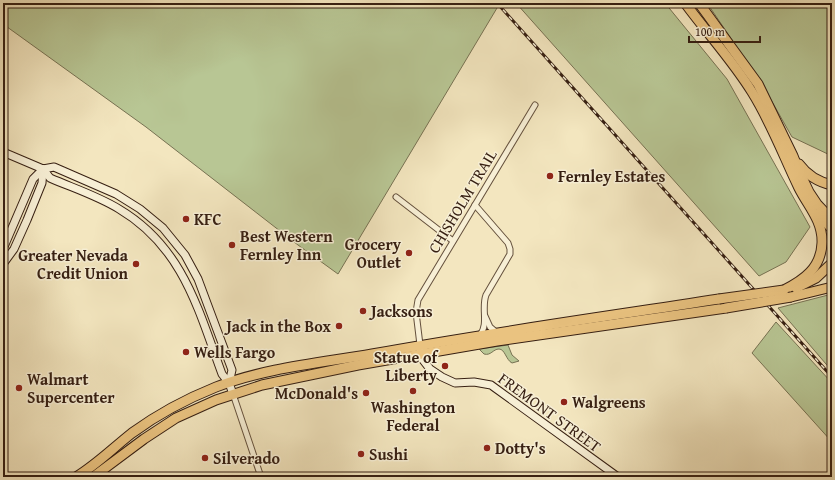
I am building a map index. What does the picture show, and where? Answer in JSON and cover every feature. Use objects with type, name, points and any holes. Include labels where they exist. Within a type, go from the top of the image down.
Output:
[{"type":"highway","points":[[685,3],[739,72],[754,94],[802,194],[811,208],[821,229],[822,244],[815,264],[809,273],[798,283],[784,290]]},
{"type":"highway","points":[[698,3],[736,52],[761,89],[813,198],[832,220]]},
{"type":"highway","points":[[698,20],[702,20],[709,24],[736,52]]},
{"type":"highway","points":[[793,156],[810,176],[819,181],[832,185]]},
{"type":"highway","points":[[811,208],[832,229]]},
{"type":"highway","points":[[80,477],[92,472],[176,418],[202,405],[233,394],[277,382],[358,365],[479,335],[794,289],[810,282],[820,275],[832,263]]},
{"type":"highway","points":[[791,297],[817,284],[832,272]]},
{"type":"highway","points":[[76,477],[92,472],[118,444],[149,421],[187,400],[229,382],[267,372],[420,349],[513,338],[726,308],[791,297],[832,287]]},
{"type":"street","name":"CHISHOLM TRAIL","points":[[416,312],[418,300],[535,105]]},
{"type":"street","points":[[3,152],[43,169],[50,178],[105,201],[129,215],[158,240],[178,267],[189,286],[222,374],[229,382],[261,477]]},
{"type":"street","points":[[3,249],[33,179],[43,169],[54,167],[124,199],[149,216],[162,228],[177,245],[198,279],[232,370],[229,382]]},
{"type":"street","points":[[3,264],[14,248],[42,183],[43,169]]},
{"type":"street","points":[[396,197],[453,241]]},
{"type":"street","points":[[475,205],[508,243],[510,249],[510,254],[483,301],[484,328],[479,335]]},
{"type":"street","points":[[129,215],[139,212],[149,216]]},
{"type":"street","name":"FREMONT STREET","points":[[416,312],[420,349],[430,369],[434,373],[455,383],[474,382],[491,385],[618,477]]},
{"type":"street","points":[[484,315],[490,327],[497,333]]},
{"type":"green space","points":[[3,3],[500,3],[338,274],[298,245],[146,127],[3,24]]},
{"type":"green space","points":[[516,3],[665,3],[727,79],[810,227],[786,262],[759,276]]},
{"type":"green space","points":[[707,3],[832,3],[832,156],[792,137],[762,84]]},
{"type":"green space","points":[[832,294],[832,371],[778,308]]},
{"type":"green space","points":[[776,322],[832,383],[832,442],[752,353]]},
{"type":"green space","points":[[508,345],[512,355],[519,361],[512,363],[510,362],[501,349],[484,354],[479,349]]},
{"type":"railway","points":[[497,3],[832,377]]},
{"type":"place","name":"Fernley Estates","points":[[550,176]]},
{"type":"place","name":"KFC","points":[[186,219]]},
{"type":"place","name":"Best Western Fernley Inn","points":[[232,245]]},
{"type":"place","name":"Grocery Outlet","points":[[409,253]]},
{"type":"place","name":"Greater Nevada Credit Union","points":[[136,264]]},
{"type":"place","name":"Jacksons","points":[[363,311]]},
{"type":"place","name":"Jack in the Box","points":[[339,326]]},
{"type":"place","name":"Wells Fargo","points":[[186,352]]},
{"type":"place","name":"Statue of Liberty","points":[[445,366]]},
{"type":"place","name":"Walmart Supercenter","points":[[19,388]]},
{"type":"place","name":"Washington Federal","points":[[413,391]]},
{"type":"place","name":"McDonald's","points":[[366,393]]},
{"type":"place","name":"Walgreens","points":[[564,402]]},
{"type":"place","name":"Dotty's","points":[[487,448]]},
{"type":"place","name":"Sushi","points":[[361,454]]},
{"type":"place","name":"Silverado","points":[[205,458]]}]
